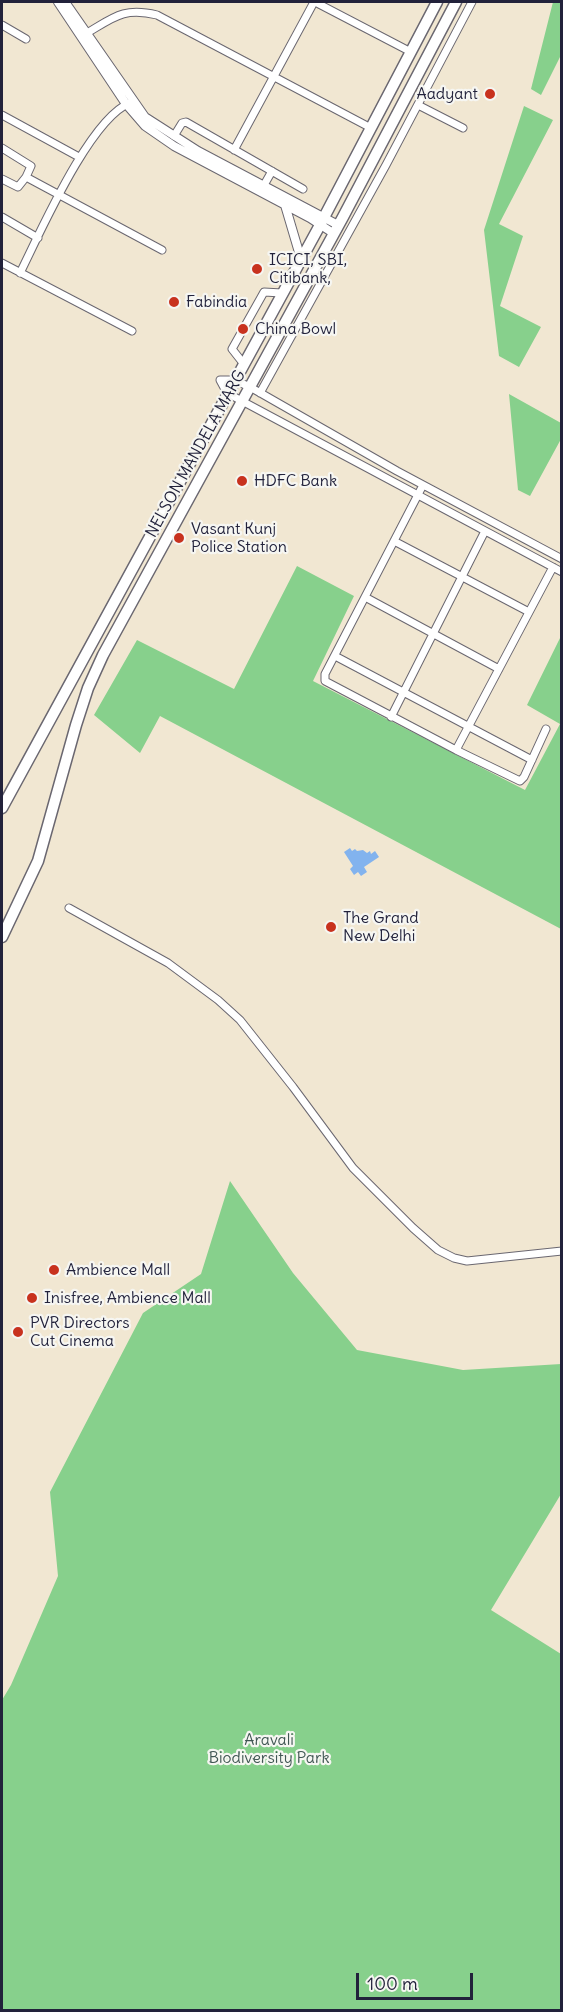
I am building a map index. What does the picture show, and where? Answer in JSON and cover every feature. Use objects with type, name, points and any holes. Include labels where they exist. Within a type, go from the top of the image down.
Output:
[{"type":"main road","name":"NELSON MANDELA MARG","points":[[2,808],[243,363],[302,259],[437,2]]},
{"type":"main road","name":"NELSON MANDELA MARG","points":[[2,937],[38,861],[76,725],[88,688],[103,655],[335,231],[456,2]]},
{"type":"street","points":[[58,2],[130,103],[145,117],[174,136],[312,214],[335,231],[344,242]]},
{"type":"street","points":[[65,2],[145,126],[165,141],[285,205],[312,214]]},
{"type":"street","points":[[234,150],[315,2],[411,52]]},
{"type":"street","points":[[260,393],[344,242],[472,2]]},
{"type":"street","points":[[87,33],[127,12],[141,11],[157,15],[371,128]]},
{"type":"street","points":[[2,25],[26,39]]},
{"type":"street","points":[[20,273],[80,157],[106,123],[130,103]]},
{"type":"street","points":[[418,105],[464,129]]},
{"type":"street","points":[[2,115],[80,157]]},
{"type":"street","points":[[174,136],[182,123],[186,122],[303,189]]},
{"type":"street","points":[[2,148],[29,164],[30,168],[18,187],[2,179]]},
{"type":"street","points":[[264,185],[272,171]]},
{"type":"street","points":[[26,177],[162,250]]},
{"type":"street","points":[[285,205],[302,259]]},
{"type":"street","points":[[2,218],[38,238]]},
{"type":"street","points":[[2,263],[132,331]]},
{"type":"street","points":[[243,363],[232,349],[264,292],[282,293]]},
{"type":"street","points":[[295,303],[306,309]]},
{"type":"street","points":[[234,380],[561,559]]},
{"type":"street","points":[[227,393],[561,572]]},
{"type":"street","points":[[423,484],[325,674],[327,683],[520,782],[546,729]]},
{"type":"street","points":[[391,717],[485,531]]},
{"type":"street","points":[[513,546],[517,534]]},
{"type":"street","points":[[394,541],[529,612]]},
{"type":"street","points":[[456,750],[553,567]]},
{"type":"street","points":[[365,597],[499,669]]},
{"type":"street","points":[[335,656],[532,760]]},
{"type":"street","points":[[69,908],[168,963],[198,984],[240,1020],[353,1168],[438,1250],[454,1258],[467,1261],[561,1251]]},
{"type":"green space","points":[[553,2],[561,2],[561,55],[541,95],[531,89]]},
{"type":"green space","points":[[524,106],[553,120],[499,224],[523,236],[500,306],[541,327],[519,367],[499,356],[484,230]]},
{"type":"green space","points":[[509,394],[561,423],[561,439],[530,496],[518,490]]},
{"type":"green space","points":[[297,566],[354,596],[313,681],[525,790],[560,724],[527,705],[561,636],[561,929],[160,716],[140,753],[94,715],[137,640],[234,689]]},
{"type":"green space","name":"Aravali Biodiversity Park","points":[[230,1181],[293,1273],[357,1350],[463,1370],[561,1364],[561,1494],[491,1610],[561,1654],[561,2010],[2,2010],[2,1700],[11,1685],[58,1576],[50,1492],[143,1313],[201,1274]]},
{"type":"water","points":[[350,848],[352,851],[363,850],[367,853],[370,851],[371,854],[375,851],[379,857],[364,867],[367,872],[361,876],[358,872],[354,875],[350,869],[353,866],[344,852]]},
{"type":"place","name":"Aadyant","points":[[490,94]]},
{"type":"place","name":"ICICI, SBI, Citibank,","points":[[257,269]]},
{"type":"place","name":"Fabindia","points":[[174,302]]},
{"type":"place","name":"China Bowl","points":[[243,329]]},
{"type":"place","name":"HDFC Bank","points":[[242,481]]},
{"type":"place","name":"Vasant Kunj Police Station","points":[[179,538]]},
{"type":"place","name":"The Grand New Delhi","points":[[331,927]]},
{"type":"place","name":"Ambience Mall","points":[[54,1270]]},
{"type":"place","name":"Inisfree, Ambience Mall","points":[[32,1298]]},
{"type":"place","name":"PVR Directors Cut Cinema","points":[[18,1332]]}]
